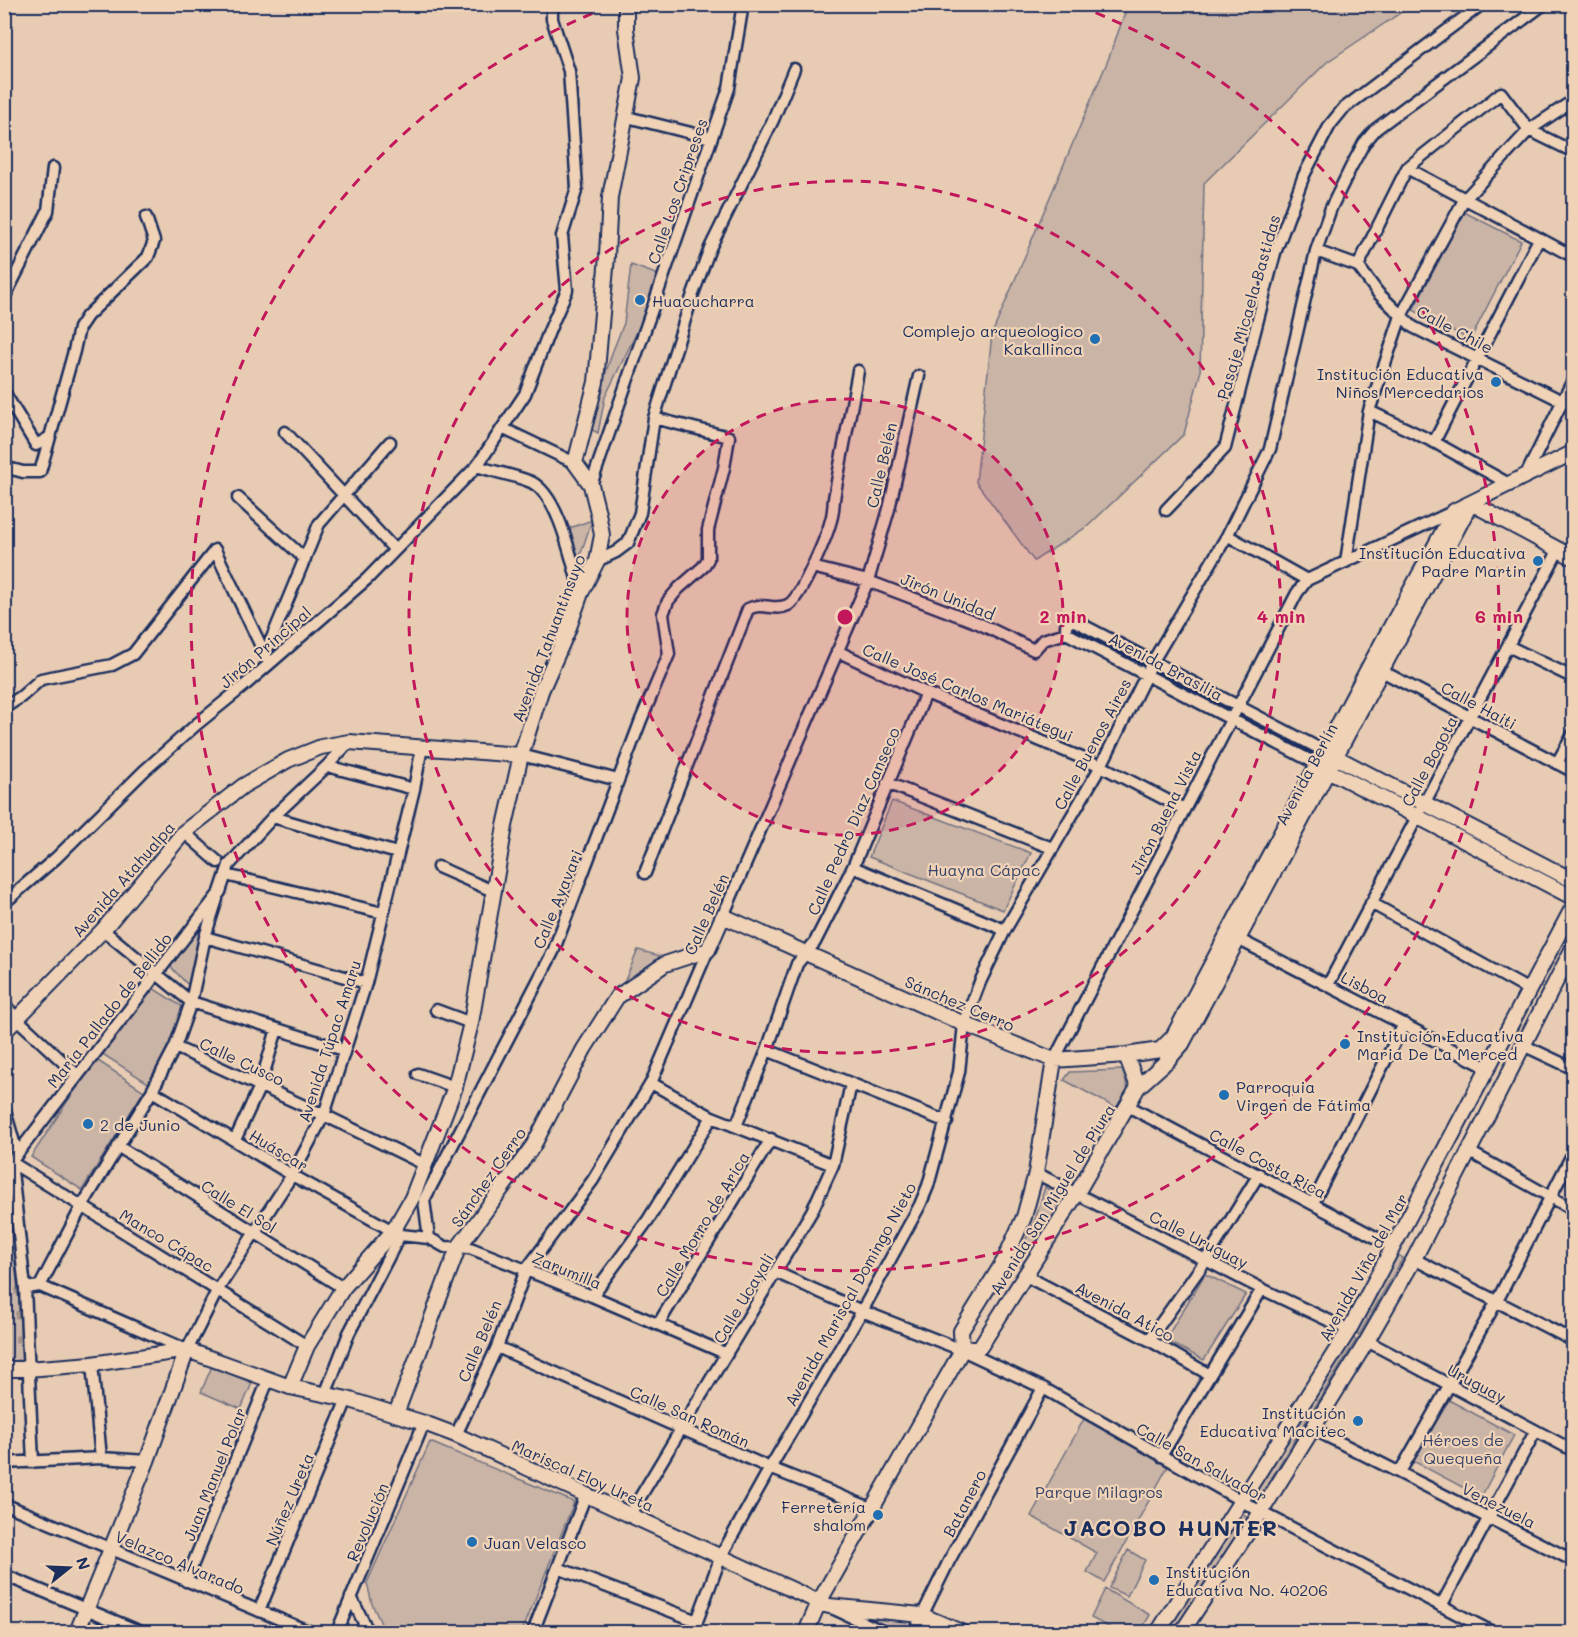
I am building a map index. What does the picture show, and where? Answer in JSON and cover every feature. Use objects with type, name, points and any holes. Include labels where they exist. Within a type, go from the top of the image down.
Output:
[{"type":"street","name":"Jirón Principal","points":[[4,903],[56,858],[144,771],[267,659],[367,579],[477,466],[525,394],[567,290],[562,236],[577,188],[569,71],[552,19],[552,4]]},
{"type":"street","points":[[502,428],[575,463],[596,382],[608,256],[610,197],[633,78],[626,28],[626,4]]},
{"type":"street","name":"Calle Los Cripreses","points":[[591,485],[729,88],[743,4]]},
{"type":"street","name":"Pasaje Micaela Bastidas","points":[[1167,510],[1225,448],[1275,253],[1304,175],[1330,125],[1343,109],[1482,4]]},
{"type":"street","name":"Calle Buenos Aires","points":[[964,1024],[980,982],[1005,930],[1101,765],[1153,661],[1227,536],[1270,449],[1316,251],[1331,208],[1364,143],[1376,129],[1544,4]]},
{"type":"street","points":[[597,561],[628,543],[640,513],[654,418],[693,294],[710,248],[773,120],[794,69]]},
{"type":"street","points":[[1316,251],[1358,266],[1407,168],[1501,93],[1529,130],[1574,152]]},
{"type":"street","points":[[1346,562],[1369,411],[1401,316],[1464,200],[1529,130],[1574,100]]},
{"type":"street","points":[[627,117],[711,138]]},
{"type":"street","points":[[4,298],[48,211],[53,168]]},
{"type":"street","points":[[1407,168],[1574,257]]},
{"type":"street","points":[[4,467],[23,472],[40,472],[79,328],[87,316],[148,257],[154,241],[146,217]]},
{"type":"street","points":[[1434,442],[1539,239]]},
{"type":"street","name":"Calle Chile","points":[[1358,266],[1378,293],[1413,327],[1562,401]]},
{"type":"street","points":[[645,873],[748,609],[758,604],[774,608],[788,605],[798,595],[812,567],[831,521],[858,371]]},
{"type":"street","name":"Calle Belén","points":[[456,1435],[497,1347],[526,1270],[593,1180],[651,1083],[868,581],[889,508],[919,376]]},
{"type":"street","points":[[1526,475],[1574,378]]},
{"type":"street","points":[[4,392],[36,445],[50,437]]},
{"type":"street","points":[[1369,411],[1434,442],[1509,484]]},
{"type":"street","name":"Calle Ayavari","points":[[418,1199],[553,952],[618,780],[669,654],[663,614],[668,601],[703,567],[708,559],[708,530],[724,468],[729,437],[654,418]]},
{"type":"street","points":[[285,432],[395,550]]},
{"type":"street","points":[[267,659],[320,524],[390,442]]},
{"type":"street","points":[[1232,538],[1307,580],[1472,503],[1574,452]]},
{"type":"street","name":"Avenida Tahuantinsuyo","points":[[290,1387],[307,1346],[343,1288],[396,1233],[418,1199],[426,1165],[455,1087],[471,1023],[505,826],[522,755],[541,691],[568,630],[581,593],[597,561],[602,535],[591,485],[575,463]]},
{"type":"street","points":[[477,466],[532,483],[550,502],[560,519],[581,593]]},
{"type":"street","points":[[238,498],[305,559]]},
{"type":"street","points":[[1472,503],[1574,558]]},
{"type":"street","name":"Avenida Berlín","points":[[1375,668],[1472,503]]},
{"type":"street","name":"Avenida Berlín","points":[[1164,1055],[1182,1044],[1233,936],[1375,668],[1454,511]]},
{"type":"street","points":[[4,708],[41,679],[112,665],[133,654],[215,550],[267,659]]},
{"type":"street","name":"Calle Bogota","points":[[1328,985],[1558,551]]},
{"type":"street","name":"Jirón Unidad","points":[[812,567],[868,581],[978,623],[1034,650],[1043,640],[1066,633]]},
{"type":"street","name":"Jirón Buena Vista","points":[[1054,1060],[1297,593],[1307,580]]},
{"type":"street","name":"Avenida Brasilia","points":[[1574,880],[1073,620],[1066,625],[1066,633],[1574,898]]},
{"type":"street","points":[[1508,646],[1574,678]]},
{"type":"street","name":"Calle José Carlos Mariátegui","points":[[837,651],[926,693],[1101,765],[1184,809]]},
{"type":"street","name":"Calle Haiti","points":[[1375,668],[1574,772]]},
{"type":"street","name":"Calle Pedro Diaz Canseco","points":[[736,1126],[767,1050],[797,964],[815,942],[853,867],[926,693]]},
{"type":"street","points":[[1557,763],[1574,733]]},
{"type":"street","points":[[349,741],[327,766],[273,817],[229,865],[226,875],[382,913]]},
{"type":"street","name":"Avenida Atahualpa","points":[[4,1032],[103,930],[183,832],[243,786],[288,760],[321,747],[349,741],[522,755]]},
{"type":"street","name":"Avenida Túpac Amaru","points":[[187,1350],[218,1289],[292,1175],[324,1115],[366,983],[414,789],[422,747]]},
{"type":"street","points":[[522,755],[618,780]]},
{"type":"street","points":[[327,766],[414,789]]},
{"type":"street","points":[[887,783],[1052,848]]},
{"type":"street","points":[[273,817],[397,853]]},
{"type":"street","points":[[183,832],[218,862]]},
{"type":"street","points":[[438,867],[495,892]]},
{"type":"street","points":[[853,867],[1005,930]]},
{"type":"street","name":"María Pallado de Bellido","points":[[14,1158],[220,892],[226,875]]},
{"type":"street","points":[[40,1286],[82,1206],[153,1091],[175,1047],[191,1002],[206,937],[220,892]]},
{"type":"street","points":[[1371,903],[1529,990]]},
{"type":"street","name":"Avenida Viña del Mar","points":[[1158,1632],[1349,1330],[1574,905]]},
{"type":"street","name":"Sánchez Cerro","points":[[723,916],[964,1024],[1054,1060],[1164,1055]]},
{"type":"street","points":[[103,930],[191,1002],[344,1050]]},
{"type":"street","name":"Lisboa","points":[[1233,936],[1488,1068]]},
{"type":"street","points":[[206,937],[366,983]]},
{"type":"street","points":[[1182,1632],[1313,1429],[1367,1341],[1413,1259],[1572,951],[1552,945]]},
{"type":"street","name":"Sánchez Cerro","points":[[396,1414],[458,1248],[533,1146],[584,1049],[617,997],[665,964],[708,950]]},
{"type":"street","points":[[4,1004],[77,1075]]},
{"type":"street","points":[[436,1010],[471,1023]]},
{"type":"street","name":"Avenida Mariscal Domingo Nieto","points":[[693,1632],[721,1557],[920,1205],[928,1186],[959,1072],[964,1024]]},
{"type":"street","points":[[1313,1203],[1404,1024]]},
{"type":"street","points":[[235,1140],[260,1086],[277,1029]]},
{"type":"street","points":[[1523,1045],[1574,1069]]},
{"type":"street","name":"Calle Cusco","points":[[175,1047],[324,1115],[426,1165]]},
{"type":"street","points":[[767,1050],[946,1122]]},
{"type":"street","points":[[1126,1055],[1138,1087]]},
{"type":"street","name":"Avenida San Miguel de Piura","points":[[962,1350],[980,1347],[1077,1193],[1138,1087],[1164,1055]]},
{"type":"street","name":"Avenida San Miguel de Piura","points":[[806,1632],[824,1604],[873,1509],[962,1350],[961,1331],[1004,1261],[1024,1217],[1036,1173],[1054,1060]]},
{"type":"street","points":[[418,1074],[455,1087]]},
{"type":"street","points":[[651,1083],[712,1117],[833,1165]]},
{"type":"street","name":"Calle Ucayali","points":[[630,1514],[812,1211],[833,1165],[851,1084]]},
{"type":"street","name":"Huáscar","points":[[153,1091],[292,1175],[396,1233]]},
{"type":"street","name":"Calle Costa Rica","points":[[1128,1106],[1394,1247]]},
{"type":"street","points":[[4,1107],[14,1158],[25,1288],[33,1462]]},
{"type":"street","points":[[592,1296],[648,1220],[712,1117]]},
{"type":"street","name":"Calle Morro de Arica","points":[[659,1323],[771,1139]]},
{"type":"street","name":"Calle El Sol","points":[[119,1147],[343,1288]]},
{"type":"street","points":[[1468,1151],[1574,1210]]},
{"type":"street","points":[[1400,1472],[1497,1301],[1574,1151]]},
{"type":"street","name":"Manco Cápac","points":[[14,1158],[82,1206],[307,1346]]},
{"type":"street","name":"Calle Uruguay","points":[[1036,1173],[1262,1289],[1349,1330]]},
{"type":"street","points":[[1149,1340],[1206,1260],[1260,1174]]},
{"type":"street","points":[[418,1199],[429,1238]]},
{"type":"street","points":[[325,1395],[349,1333],[396,1233]]},
{"type":"street","name":"Zarumilla","points":[[396,1233],[429,1238],[445,1246],[470,1248],[659,1323],[726,1354]]},
{"type":"street","points":[[1413,1259],[1574,1341]]},
{"type":"street","name":"Calle San Salvador","points":[[775,1272],[862,1311],[962,1350],[1043,1388],[1261,1512],[1490,1632]]},
{"type":"street","name":"Avenida Atico","points":[[1024,1275],[1149,1340],[1210,1375]]},
{"type":"street","points":[[25,1288],[40,1286],[187,1350]]},
{"type":"street","points":[[1161,1456],[1262,1289]]},
{"type":"street","name":"Uruguay","points":[[1367,1341],[1574,1451]]},
{"type":"street","name":"Calle San Román","points":[[497,1347],[770,1468],[873,1509]]},
{"type":"street","points":[[4,1369],[92,1364],[187,1350]]},
{"type":"street","points":[[77,1632],[147,1461],[187,1350]]},
{"type":"street","name":"Mariscal Eloy Ureta","points":[[187,1350],[290,1387],[347,1399],[456,1435],[824,1604],[921,1615],[961,1632]]},
{"type":"street","points":[[92,1364],[101,1458]]},
{"type":"street","name":"Juan Manuel Polar","points":[[186,1581],[269,1378]]},
{"type":"street","name":"Batanero","points":[[914,1632],[1043,1388]]},
{"type":"street","name":"Núñez Ureta","points":[[259,1611],[347,1399]]},
{"type":"street","name":"Revolución","points":[[337,1632],[424,1423]]},
{"type":"street","name":"Venezuela","points":[[1313,1429],[1490,1516],[1574,1561]]},
{"type":"street","points":[[1441,1606],[1536,1432]]},
{"type":"street","points":[[4,1463],[101,1458],[147,1461]]},
{"type":"street","points":[[534,1632],[586,1494]]},
{"type":"street","name":"Velazco Alvarado","points":[[4,1504],[310,1632]]},
{"type":"street","points":[[558,1568],[697,1621]]},
{"type":"street","points":[[4,1575],[141,1632]]},
{"type":"street","points":[[351,1597],[367,1629],[371,1632]]},
{"type":"street","points":[[824,1604],[884,1632]]},
{"type":"green space","points":[[1128,5],[1412,5],[1327,62],[1204,183],[1200,374],[1184,434],[1088,526],[1034,561],[976,482],[992,334],[1108,60]]},
{"type":"green space","points":[[1464,212],[1521,241],[1470,340],[1413,310]]},
{"type":"green space","name":"Huacucharra","points":[[631,265],[664,277],[605,397],[598,433],[589,428],[612,353],[624,323]]},
{"type":"green space","points":[[592,520],[579,559],[570,528]]},
{"type":"green space","name":"Huayna Cápac","points":[[892,801],[1031,853],[1003,910],[869,857]]},
{"type":"green space","points":[[203,923],[188,985],[169,965]]},
{"type":"green space","points":[[638,950],[660,956],[620,992]]},
{"type":"green space","points":[[151,987],[183,1007],[169,1046],[148,1083],[101,1053]]},
{"type":"green space","name":"2 de Junio","points":[[95,1059],[144,1091],[82,1190],[31,1157]]},
{"type":"green space","points":[[1122,1070],[1129,1092],[1116,1108],[1064,1080],[1070,1072]]},
{"type":"green space","points":[[5,1170],[26,1364],[5,1364]]},
{"type":"green space","points":[[1045,1187],[1067,1202],[1026,1271],[1015,1263],[1036,1217]]},
{"type":"green space","points":[[1398,1255],[1403,1258],[1359,1335],[1354,1332]]},
{"type":"green space","points":[[1205,1274],[1246,1294],[1204,1360],[1165,1340]]},
{"type":"green space","points":[[1353,1338],[1356,1340],[1262,1493],[1257,1490]]},
{"type":"green space","points":[[212,1366],[252,1383],[241,1409],[201,1392]]},
{"type":"green space","name":"Héroes de Quequeña","points":[[1445,1398],[1514,1435],[1481,1497],[1413,1461]]},
{"type":"green space","name":"Parque Milagros","points":[[1084,1419],[1168,1466],[1104,1582],[1087,1572],[1097,1553],[1031,1516]]},
{"type":"green space","name":"Juan Velasco","points":[[430,1442],[574,1502],[522,1632],[385,1632],[372,1604],[367,1583]]},
{"type":"green space","points":[[1241,1514],[1248,1518],[1174,1632],[1165,1632]]},
{"type":"green space","points":[[1128,1550],[1145,1560],[1127,1596],[1109,1588]]},
{"type":"green space","points":[[1105,1589],[1150,1615],[1140,1632],[1118,1632],[1091,1618]]},
{"type":"green space","points":[[865,1613],[910,1622],[912,1627],[909,1632],[896,1632],[863,1618]]},
{"type":"place","name":"Huacucharra","points":[[640,300]]},
{"type":"place","name":"Complejo arqueologico Kakallinca","points":[[1095,339]]},
{"type":"place","name":"Institución Educativa Niños Mercedarios","points":[[1496,382]]},
{"type":"place","name":"Institución Educativa Padre Martin","points":[[1538,561]]},
{"type":"place","name":"Institución Educativa Maria De La Merced","points":[[1345,1044]]},
{"type":"place","name":"Parroquia Virgen de Fátima","points":[[1224,1095]]},
{"type":"place","name":"2 de Junio","points":[[88,1124]]},
{"type":"place","name":"Institución Educativa Macitec","points":[[1358,1421]]},
{"type":"place","name":"Ferretería shalom","points":[[878,1515]]},
{"type":"place","name":"Juan Velasco","points":[[472,1542]]},
{"type":"place","name":"Institución Educativa No. 40206","points":[[1154,1580]]},
{"type":"district","name":"JACOBO HUNTER","points":[[1171,1527]]}]
